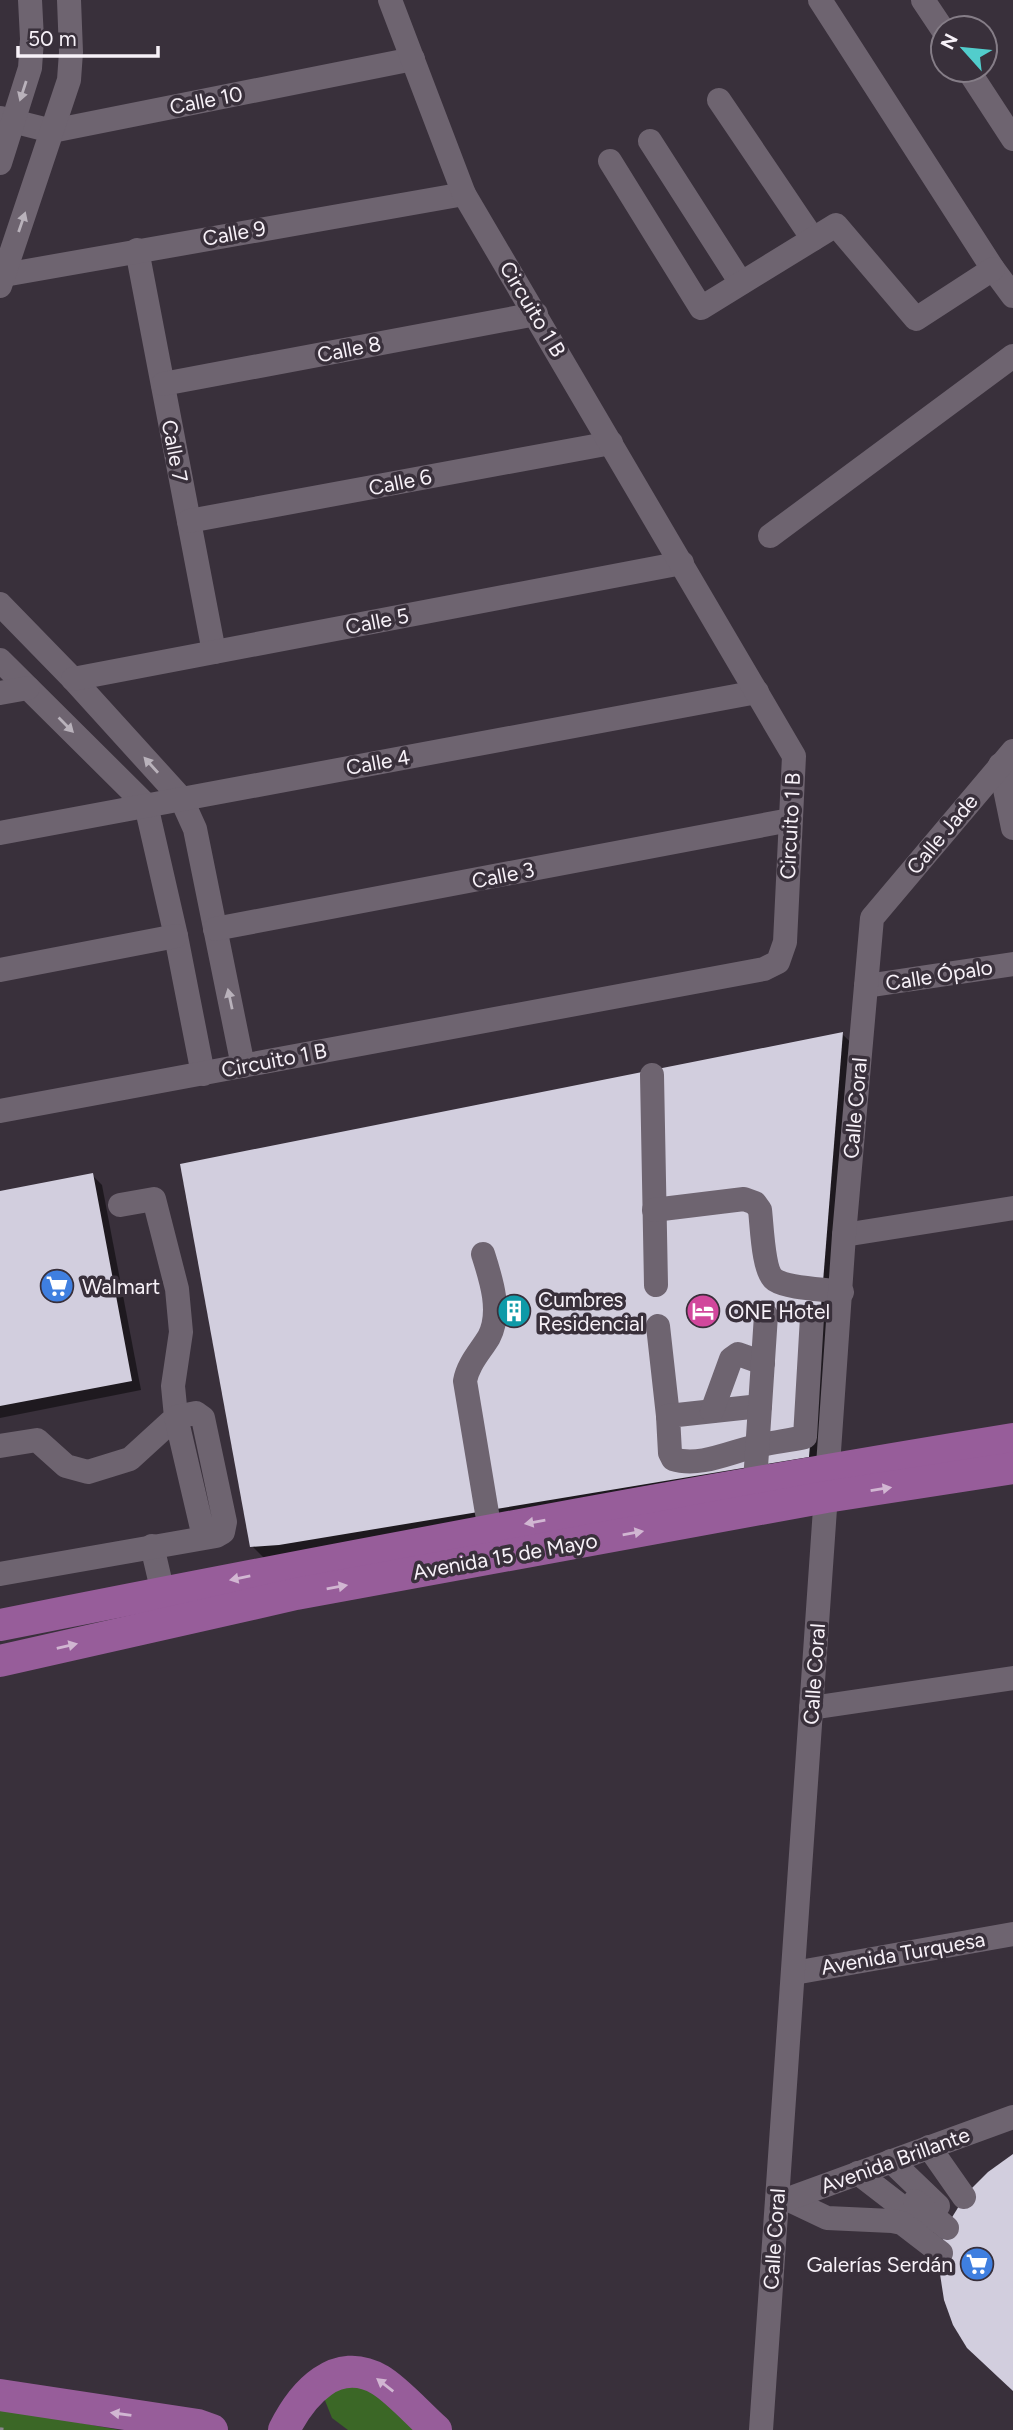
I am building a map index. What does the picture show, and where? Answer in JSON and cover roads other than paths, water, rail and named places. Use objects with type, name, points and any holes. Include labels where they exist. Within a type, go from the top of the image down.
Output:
[{"type":"main road","name":"Avenida 15 de Mayo","points":[[0,1625],[163,1593],[292,1581],[827,1483],[1013,1439]]},
{"type":"main road","name":"Avenida 15 de Mayo","points":[[0,1661],[292,1581],[490,1531],[755,1482],[827,1483],[1013,1468]]},
{"type":"main road","points":[[284,2430],[289,2419],[313,2389],[332,2375],[353,2369],[380,2380],[436,2430]]},
{"type":"main road","points":[[0,2395],[193,2428]]},
{"type":"street","points":[[0,163],[6,120],[30,68],[30,0]]},
{"type":"street","points":[[2,281],[69,80],[69,0]]},
{"type":"street","name":"Circuito 1 B","points":[[0,1111],[764,969],[778,962],[785,942],[794,756],[464,194],[390,0]]},
{"type":"street","points":[[820,0],[1013,296]]},
{"type":"street","name":"Calle 10","points":[[6,120],[52,131],[413,59]]},
{"type":"street","points":[[977,84],[1013,139]]},
{"type":"street","points":[[719,100],[813,239]]},
{"type":"street","points":[[650,141],[741,283]]},
{"type":"street","points":[[610,161],[701,308],[836,225],[916,319],[993,269]]},
{"type":"street","name":"Calle 9","points":[[2,281],[137,250],[464,194]]},
{"type":"street","name":"Calle 7","points":[[137,250],[214,652]]},
{"type":"street","name":"Calle 8","points":[[163,384],[536,314]]},
{"type":"street","points":[[770,536],[1013,356]]},
{"type":"street","name":"Calle 6","points":[[189,521],[611,443]]},
{"type":"street","name":"Calle 5","points":[[73,679],[682,564]]},
{"type":"street","points":[[0,604],[73,679],[181,798],[195,829],[243,1066]]},
{"type":"street","points":[[0,660],[146,805],[204,1074]]},
{"type":"street","points":[[0,693],[28,688]]},
{"type":"street","name":"Calle 4","points":[[0,833],[757,692]]},
{"type":"street","points":[[1007,770],[1013,828]]},
{"type":"street","name":"Calle Jade","points":[[872,918],[1007,770]]},
{"type":"street","name":"Calle 3","points":[[215,929],[790,820]]},
{"type":"street","name":"Calle Coral","points":[[761,2430],[782,2201],[811,1708],[844,1235],[872,918]]},
{"type":"street","points":[[0,970],[176,936]]},
{"type":"street","name":"Calle Ópalo","points":[[866,986],[1013,964]]},
{"type":"street","points":[[652,1075],[656,1285]]},
{"type":"street","points":[[120,1205],[154,1199],[177,1289],[181,1332],[173,1386],[176,1417]]},
{"type":"street","points":[[654,1210],[744,1199],[755,1203],[760,1210],[767,1268],[774,1280],[842,1292]]},
{"type":"street","points":[[844,1235],[1013,1208]]},
{"type":"street","points":[[483,1254],[491,1279],[495,1313],[491,1333],[467,1368],[465,1381],[490,1531]]},
{"type":"street","points":[[755,1482],[766,1315]]},
{"type":"street","points":[[658,1326],[670,1453],[673,1459],[680,1461],[709,1459],[759,1445],[805,1437],[812,1317]]},
{"type":"street","points":[[712,1411],[731,1359],[738,1354],[763,1363]]},
{"type":"street","points":[[668,1416],[760,1406]]},
{"type":"street","points":[[0,1446],[37,1440],[66,1466],[88,1472],[130,1459],[176,1417],[196,1413],[203,1418],[225,1522],[223,1532],[216,1536],[0,1574]]},
{"type":"street","points":[[709,1459],[713,1490]]},
{"type":"street","points":[[152,1546],[163,1593]]},
{"type":"street","points":[[811,1708],[1013,1678]]},
{"type":"street","name":"Avenida Turquesa","points":[[794,1973],[1013,1934]]},
{"type":"street","name":"Avenida Brillante","points":[[782,2201],[1013,2117]]},
{"type":"street","points":[[892,2161],[950,2224]]},
{"type":"street","points":[[892,2161],[950,2224]]},
{"type":"street","points":[[892,2161],[950,2224]]},
{"type":"street","points":[[782,2201],[827,2218],[950,2224]]},
{"type":"place","name":"Walmart","points":[[57,1286]]},
{"type":"place","name":"Cumbres Residencial","points":[[514,1311]]},
{"type":"place","name":"ONE Hotel","points":[[703,1311]]},
{"type":"place","name":"Galerías Serdán","points":[[977,2264]]}]
